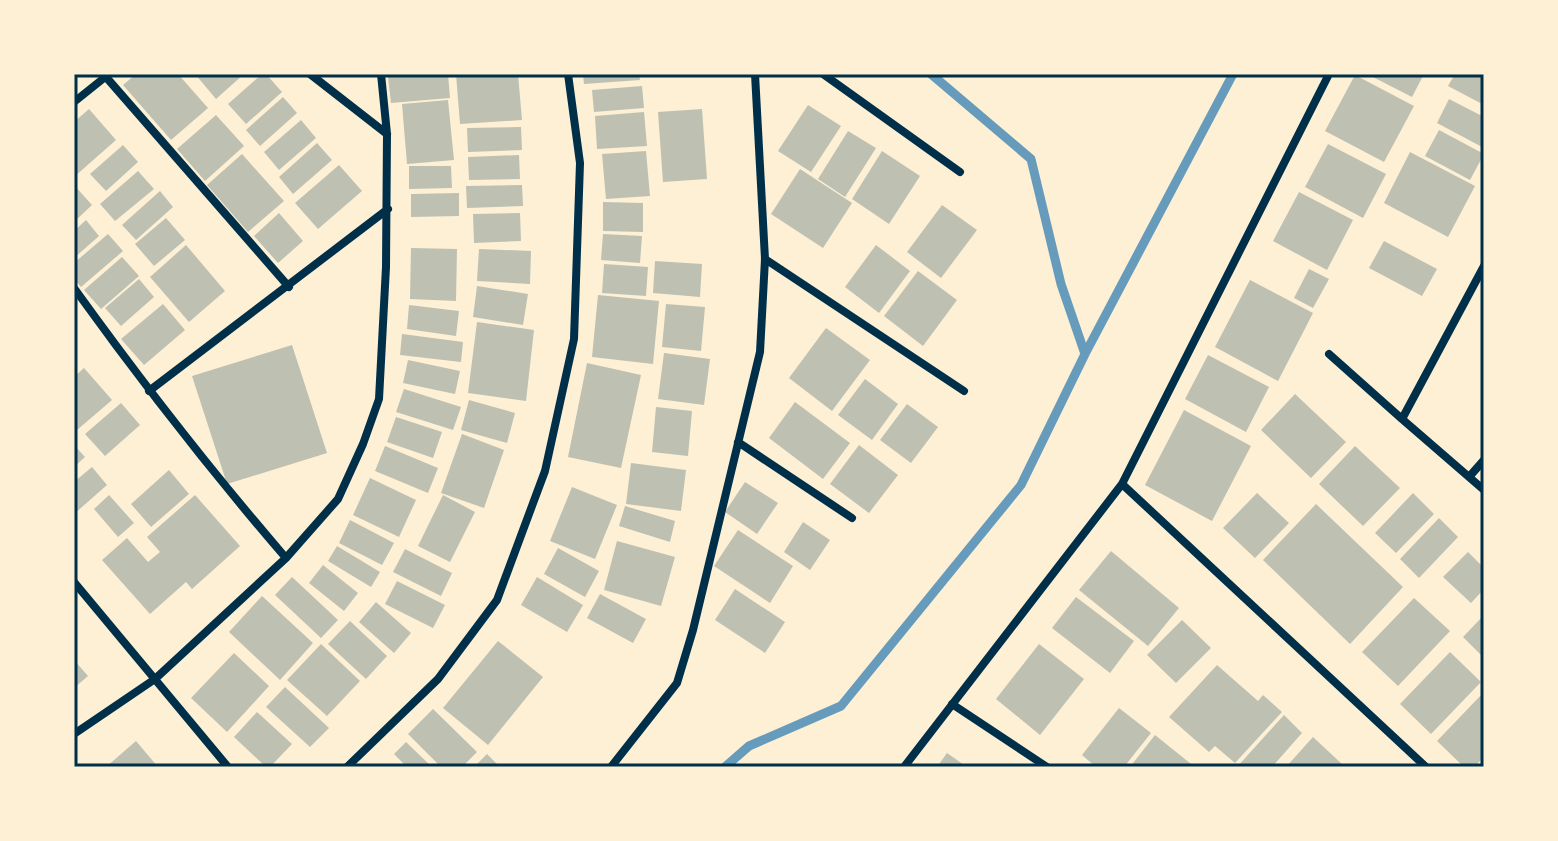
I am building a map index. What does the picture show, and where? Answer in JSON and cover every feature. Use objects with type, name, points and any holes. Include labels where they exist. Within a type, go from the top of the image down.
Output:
[{"type":"street","points":[[310,74],[387,134]]},
{"type":"street","points":[[74,734],[155,679],[286,558],[338,499],[379,399],[388,209],[387,134],[381,74]]},
{"type":"street","points":[[347,767],[438,679],[497,600],[545,471],[574,339],[580,163],[568,74]]},
{"type":"street","points":[[611,767],[677,683],[693,630],[760,352],[765,259],[755,74]]},
{"type":"street","points":[[823,74],[960,172]]},
{"type":"street","points":[[904,767],[1122,484],[1329,74]]},
{"type":"street","points":[[74,102],[108,75],[289,287]]},
{"type":"street","points":[[149,391],[388,209]]},
{"type":"street","points":[[765,259],[964,391]]},
{"type":"street","points":[[1402,419],[1484,266]]},
{"type":"street","points":[[74,288],[149,391],[231,495],[286,558]]},
{"type":"street","points":[[1329,354],[1484,490]]},
{"type":"street","points":[[738,442],[852,518]]},
{"type":"street","points":[[1469,477],[1484,460]]},
{"type":"street","points":[[1122,484],[1426,767]]},
{"type":"street","points":[[74,582],[228,767]]},
{"type":"street","points":[[952,704],[1047,767]]},
{"type":"building","points":[[136,74],[178,74],[208,108],[171,140],[123,85]]},
{"type":"building","points":[[195,74],[244,74],[216,99]]},
{"type":"building","points":[[262,74],[266,74],[282,92],[246,124],[228,104]]},
{"type":"building","points":[[448,74],[450,98],[391,103],[388,77]]},
{"type":"building","points":[[456,74],[518,74],[522,120],[460,124]]},
{"type":"building","points":[[583,74],[639,74],[640,80],[584,84]]},
{"type":"building","points":[[1367,74],[1424,74],[1412,97]]},
{"type":"building","points":[[1455,74],[1484,74],[1484,105],[1448,86]]},
{"type":"building","points":[[1355,75],[1414,106],[1384,162],[1325,131]]},
{"type":"building","points":[[642,86],[644,108],[594,112],[592,90]]},
{"type":"building","points":[[283,97],[297,113],[260,146],[246,130]]},
{"type":"building","points":[[1449,99],[1484,117],[1484,148],[1437,123]]},
{"type":"building","points":[[448,100],[454,160],[407,164],[402,104]]},
{"type":"building","points":[[808,105],[841,126],[811,172],[778,151]]},
{"type":"building","points":[[89,109],[116,140],[74,177],[74,122]]},
{"type":"building","points":[[702,109],[707,179],[663,182],[658,112]]},
{"type":"building","points":[[644,112],[647,146],[597,149],[595,116]]},
{"type":"building","points":[[216,115],[244,146],[205,181],[177,149]]},
{"type":"building","points":[[301,120],[316,138],[279,170],[264,152]]},
{"type":"building","points":[[521,127],[522,150],[468,152],[467,128]]},
{"type":"building","points":[[1439,130],[1484,154],[1470,180],[1425,156]]},
{"type":"building","points":[[848,131],[876,148],[845,197],[818,179]]},
{"type":"building","points":[[317,143],[332,160],[293,194],[279,177]]},
{"type":"building","points":[[1328,144],[1386,174],[1363,218],[1305,187]]},
{"type":"building","points":[[123,145],[138,162],[106,191],[90,174]]},
{"type":"building","points":[[646,151],[650,196],[606,199],[602,154]]},
{"type":"building","points":[[882,151],[920,176],[889,224],[852,199]]},
{"type":"building","points":[[1410,152],[1475,186],[1448,237],[1384,203]]},
{"type":"building","points":[[242,154],[284,201],[248,232],[207,185]]},
{"type":"building","points":[[519,155],[520,179],[469,180],[468,157]]},
{"type":"building","points":[[339,165],[362,191],[318,229],[295,203]]},
{"type":"building","points":[[409,166],[451,166],[452,188],[409,189]]},
{"type":"building","points":[[800,169],[852,203],[823,248],[771,214]]},
{"type":"building","points":[[138,171],[154,189],[115,221],[100,204]]},
{"type":"building","points":[[74,185],[92,205],[76,220],[74,218]]},
{"type":"building","points":[[522,185],[523,206],[467,208],[466,186]]},
{"type":"building","points":[[160,191],[173,207],[136,240],[122,225]]},
{"type":"building","points":[[1299,192],[1353,220],[1327,270],[1273,241]]},
{"type":"building","points":[[459,193],[459,216],[411,217],[411,194]]},
{"type":"building","points":[[603,202],[643,203],[643,232],[603,231]]},
{"type":"building","points":[[942,205],[977,230],[941,278],[907,252]]},
{"type":"building","points":[[279,213],[303,241],[278,263],[254,236]]},
{"type":"building","points":[[520,213],[521,241],[474,243],[473,214]]},
{"type":"building","points":[[166,218],[185,240],[154,266],[135,244]]},
{"type":"building","points":[[86,220],[99,236],[74,258],[74,231]]},
{"type":"building","points":[[108,234],[123,251],[81,287],[74,279],[74,263]]},
{"type":"building","points":[[603,234],[642,236],[640,263],[601,260]]},
{"type":"building","points":[[1384,241],[1437,269],[1422,296],[1369,268]]},
{"type":"building","points":[[186,245],[225,291],[189,322],[150,277]]},
{"type":"building","points":[[876,245],[910,271],[879,313],[845,287]]},
{"type":"building","points":[[411,248],[457,249],[456,301],[410,299]]},
{"type":"building","points":[[479,249],[531,251],[530,284],[477,281]]},
{"type":"building","points":[[122,257],[139,276],[101,309],[84,290]]},
{"type":"building","points":[[655,261],[702,264],[700,297],[653,293]]},
{"type":"building","points":[[604,264],[648,267],[646,296],[602,293]]},
{"type":"building","points":[[1309,269],[1329,279],[1313,308],[1294,298]]},
{"type":"building","points":[[918,271],[957,300],[923,346],[884,316]]},
{"type":"building","points":[[139,279],[154,297],[121,326],[105,308]]},
{"type":"building","points":[[1250,280],[1313,313],[1278,381],[1215,347]]},
{"type":"building","points":[[477,286],[528,294],[523,325],[473,317]]},
{"type":"building","points":[[598,295],[659,301],[653,364],[592,357]]},
{"type":"building","points":[[163,304],[185,330],[144,365],[121,339]]},
{"type":"building","points":[[666,304],[705,307],[701,351],[662,347]]},
{"type":"building","points":[[409,305],[459,311],[456,336],[407,329]]},
{"type":"building","points":[[477,322],[534,330],[526,401],[468,393]]},
{"type":"building","points":[[826,328],[870,360],[832,411],[789,378]]},
{"type":"building","points":[[402,334],[463,342],[461,362],[400,355]]},
{"type":"building","points":[[292,345],[327,453],[227,484],[192,376]]},
{"type":"building","points":[[664,353],[710,359],[704,405],[658,399]]},
{"type":"building","points":[[1208,355],[1269,387],[1246,432],[1185,399]]},
{"type":"building","points":[[408,360],[460,371],[455,394],[403,383]]},
{"type":"building","points":[[587,363],[641,375],[621,468],[568,457]]},
{"type":"building","points":[[84,368],[112,400],[77,430],[74,427],[74,377]]},
{"type":"building","points":[[865,379],[898,404],[872,440],[838,415]]},
{"type":"building","points":[[404,389],[461,407],[453,430],[396,412]]},
{"type":"building","points":[[1295,394],[1346,442],[1311,478],[1261,430]]},
{"type":"building","points":[[469,400],[515,413],[507,443],[461,430]]},
{"type":"building","points":[[795,402],[850,443],[823,479],[769,438]]},
{"type":"building","points":[[121,403],[140,425],[105,456],[85,434]]},
{"type":"building","points":[[907,404],[938,427],[911,463],[880,440]]},
{"type":"building","points":[[656,407],[692,411],[688,456],[652,452]]},
{"type":"building","points":[[1184,410],[1251,446],[1212,521],[1145,485]]},
{"type":"building","points":[[396,417],[442,432],[433,458],[387,442]]},
{"type":"building","points":[[462,434],[504,450],[484,508],[441,493]]},
{"type":"building","points":[[74,445],[85,457],[74,467]]},
{"type":"building","points":[[859,445],[898,475],[869,513],[830,484]]},
{"type":"building","points":[[385,446],[438,468],[428,493],[375,471]]},
{"type":"building","points":[[1355,446],[1400,488],[1363,526],[1319,484]]},
{"type":"building","points":[[631,463],[686,470],[681,511],[626,504]]},
{"type":"building","points":[[92,467],[107,485],[74,514],[74,482]]},
{"type":"building","points":[[169,470],[189,494],[151,527],[131,504]]},
{"type":"building","points":[[370,478],[416,500],[399,537],[353,515]]},
{"type":"building","points":[[745,482],[778,503],[757,534],[725,512]]},
{"type":"building","points":[[572,487],[617,505],[595,559],[550,541]]},
{"type":"building","points":[[1257,493],[1289,523],[1255,558],[1223,528]]},
{"type":"building","points":[[1413,493],[1434,514],[1396,553],[1375,533]]},
{"type":"building","points":[[109,495],[134,523],[118,537],[94,509]]},
{"type":"building","points":[[195,495],[240,546],[192,589],[186,582],[150,614],[102,560],[127,538],[148,562],[160,552],[147,537]]},
{"type":"building","points":[[443,495],[475,512],[450,562],[418,546]]},
{"type":"building","points":[[1316,504],[1403,587],[1350,644],[1263,560]]},
{"type":"building","points":[[625,506],[675,521],[670,542],[619,526]]},
{"type":"building","points":[[1439,518],[1458,537],[1419,578],[1400,559]]},
{"type":"building","points":[[350,520],[394,543],[382,565],[339,543]]},
{"type":"building","points":[[803,522],[830,540],[810,570],[784,552]]},
{"type":"building","points":[[738,530],[793,566],[770,603],[714,566]]},
{"type":"building","points":[[617,541],[675,557],[661,606],[604,590]]},
{"type":"building","points":[[337,546],[380,572],[371,587],[328,561]]},
{"type":"building","points":[[558,548],[599,571],[585,597],[544,574]]},
{"type":"building","points":[[405,549],[452,573],[441,596],[393,572]]},
{"type":"building","points":[[1111,551],[1179,608],[1148,646],[1079,590]]},
{"type":"building","points":[[1468,552],[1484,568],[1484,589],[1471,603],[1443,577]]},
{"type":"building","points":[[323,565],[358,593],[344,611],[309,583]]},
{"type":"building","points":[[292,577],[338,620],[321,638],[275,595]]},
{"type":"building","points":[[537,577],[583,605],[567,632],[521,605]]},
{"type":"building","points":[[397,581],[445,605],[433,628],[385,604]]},
{"type":"building","points":[[735,589],[785,622],[765,653],[715,620]]},
{"type":"building","points":[[600,594],[646,619],[633,643],[587,618]]},
{"type":"building","points":[[262,596],[313,643],[280,680],[229,632]]},
{"type":"building","points":[[1076,597],[1134,641],[1110,673],[1052,628]]},
{"type":"building","points":[[1414,598],[1450,631],[1398,686],[1362,652]]},
{"type":"building","points":[[376,602],[411,633],[394,653],[359,622]]},
{"type":"building","points":[[1484,615],[1484,658],[1463,637]]},
{"type":"building","points":[[1182,620],[1211,648],[1176,683],[1147,655]]},
{"type":"building","points":[[350,621],[387,656],[366,679],[328,644]]},
{"type":"building","points":[[498,641],[543,677],[488,745],[443,708]]},
{"type":"building","points":[[321,644],[360,681],[327,716],[287,680]]},
{"type":"building","points":[[1039,644],[1084,679],[1040,735],[996,699]]},
{"type":"building","points":[[1450,652],[1481,682],[1431,734],[1400,704]]},
{"type":"building","points":[[234,653],[269,686],[227,732],[191,698]]},
{"type":"building","points":[[74,660],[88,676],[74,688]]},
{"type":"building","points":[[1217,665],[1258,701],[1263,695],[1282,712],[1235,763],[1215,746],[1209,752],[1169,717]]},
{"type":"building","points":[[285,687],[329,728],[310,747],[266,707]]},
{"type":"building","points":[[1484,692],[1484,757],[1474,767],[1464,767],[1437,741]]},
{"type":"building","points":[[1119,708],[1151,733],[1124,767],[1096,767],[1082,755]]},
{"type":"building","points":[[433,709],[477,752],[462,767],[441,767],[408,734]]},
{"type":"building","points":[[257,712],[292,744],[270,767],[266,767],[234,737]]},
{"type":"building","points":[[1284,715],[1302,733],[1272,767],[1237,767]]},
{"type":"building","points":[[1155,735],[1191,764],[1189,767],[1130,767]]},
{"type":"building","points":[[1313,737],[1343,765],[1341,767],[1286,767]]},
{"type":"building","points":[[136,741],[158,767],[106,767]]},
{"type":"building","points":[[406,742],[432,767],[407,767],[394,754]]},
{"type":"building","points":[[947,753],[967,767],[937,767]]},
{"type":"building","points":[[487,754],[500,767],[474,767]]},
{"type":"waterway","points":[[725,767],[749,746],[841,706],[1021,485],[1085,354],[1061,284],[1031,159],[931,74]]},
{"type":"waterway","points":[[1085,354],[1233,74]]}]
